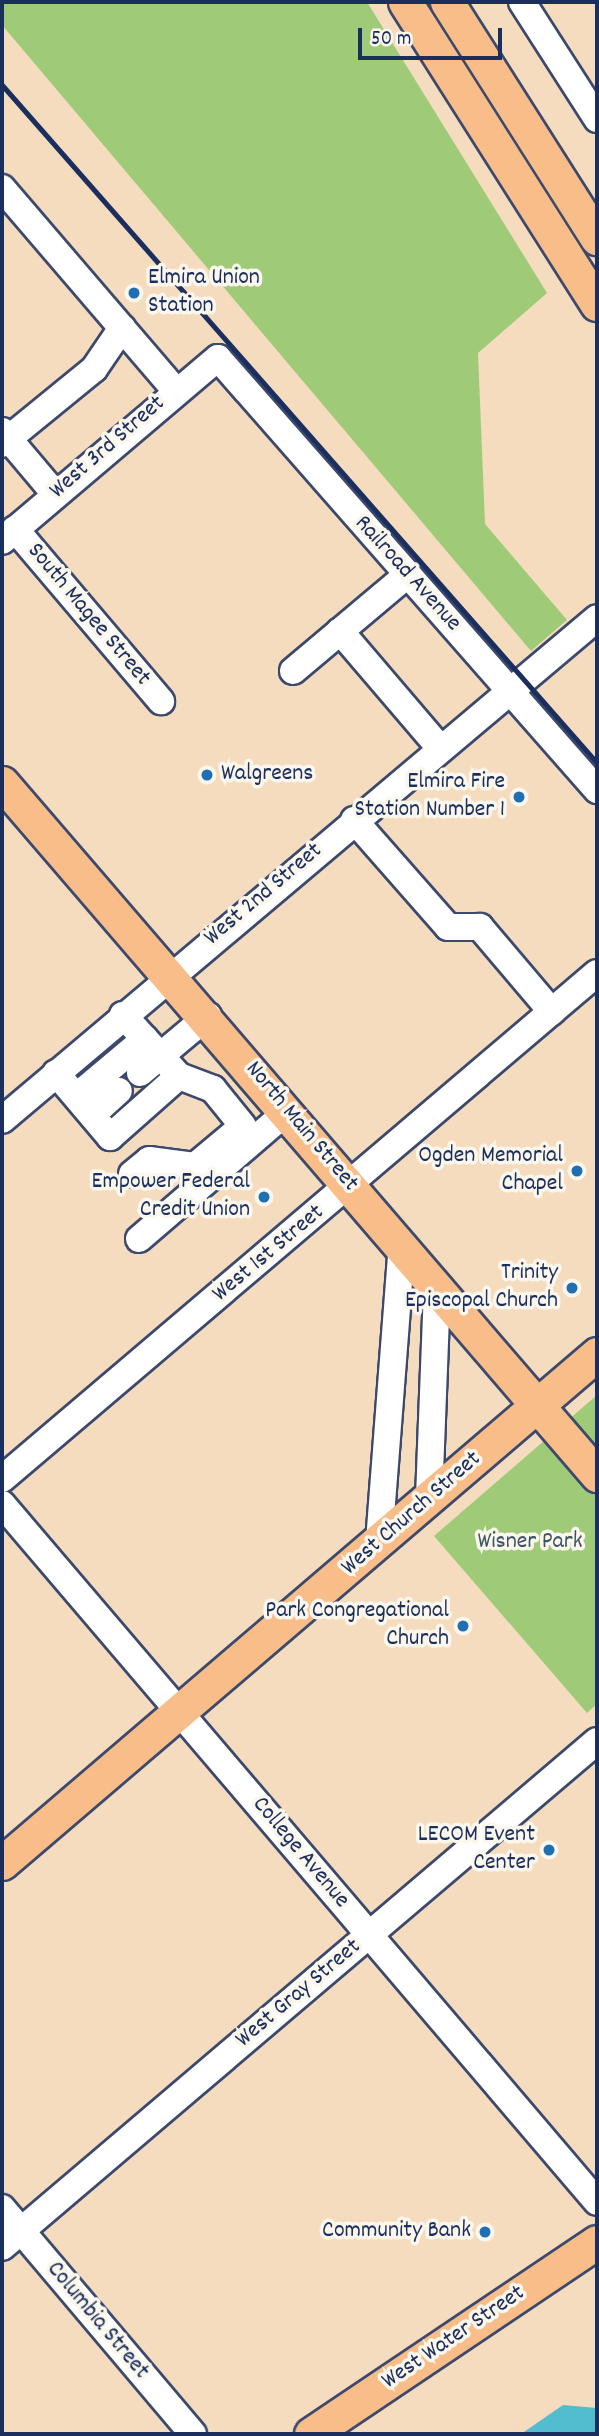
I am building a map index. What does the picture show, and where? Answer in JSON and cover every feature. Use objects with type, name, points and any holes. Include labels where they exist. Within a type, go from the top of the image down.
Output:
[{"type":"main road","points":[[405,2],[597,304]]},
{"type":"main road","points":[[447,2],[597,238]]},
{"type":"main road","name":"North Main Street","points":[[2,783],[208,1016],[597,1475]]},
{"type":"main road","name":"West Church Street","points":[[2,1863],[597,1354]]},
{"type":"main road","name":"West Water Street","points":[[312,2434],[597,2242]]},
{"type":"street","points":[[522,2],[597,119]]},
{"type":"street","points":[[2,188],[175,390]]},
{"type":"street","points":[[55,494],[4,438],[94,369],[122,328]]},
{"type":"street","name":"West 3rd Street","points":[[8,535],[175,390],[218,358]]},
{"type":"street","name":"Railroad Avenue","points":[[218,358],[408,574],[520,682],[597,790]]},
{"type":"street","name":"South Magee Street","points":[[8,535],[161,701]]},
{"type":"street","points":[[293,671],[408,574]]},
{"type":"street","name":"West 2nd Street","points":[[2,1120],[170,973],[597,618]]},
{"type":"street","points":[[340,631],[440,748]]},
{"type":"street","points":[[354,820],[448,927],[480,927],[552,1012]]},
{"type":"street","name":"West 1st Street","points":[[2,1479],[351,1185],[597,973]]},
{"type":"street","points":[[123,1015],[179,1076],[213,1089],[243,1126],[195,1166],[149,1160],[132,1174]]},
{"type":"street","points":[[84,1105],[153,1047],[208,1016]]},
{"type":"street","points":[[140,1073],[153,1047]]},
{"type":"street","points":[[56,1073],[110,1137],[179,1076]]},
{"type":"street","points":[[228,1106],[260,1080]]},
{"type":"street","points":[[84,1105],[119,1091]]},
{"type":"street","points":[[139,1239],[288,1111]]},
{"type":"street","points":[[379,1542],[402,1245]]},
{"type":"street","points":[[429,1498],[437,1287]]},
{"type":"street","name":"College Avenue","points":[[2,1504],[597,2203]]},
{"type":"street","name":"West Gray Street","points":[[11,2239],[597,1741]]},
{"type":"street","name":"Columbia Street","points":[[2,2208],[11,2239],[193,2434]]},
{"type":"green space","points":[[2,2],[367,2],[547,293],[478,353],[485,524],[567,620],[531,651],[2,25]]},
{"type":"green space","name":"Wisner Park","points":[[597,1395],[597,1704],[587,1713],[434,1536]]},
{"type":"water","points":[[563,2405],[597,2408],[597,2434],[521,2434]]},
{"type":"railway","points":[[2,85],[597,763]]},
{"type":"place","name":"Elmira Union Station","points":[[134,293]]},
{"type":"place","name":"Walgreens","points":[[207,775]]},
{"type":"place","name":"Elmira Fire Station Number 1","points":[[519,797]]},
{"type":"place","name":"Ogden Memorial Chapel","points":[[577,1171]]},
{"type":"place","name":"Empower Federal Credit Union","points":[[264,1197]]},
{"type":"place","name":"Trinity Episcopal Church","points":[[572,1288]]},
{"type":"place","name":"Park Congregational Church","points":[[463,1626]]},
{"type":"place","name":"LECOM Event Center","points":[[549,1850]]},
{"type":"place","name":"Community Bank","points":[[485,2232]]}]
